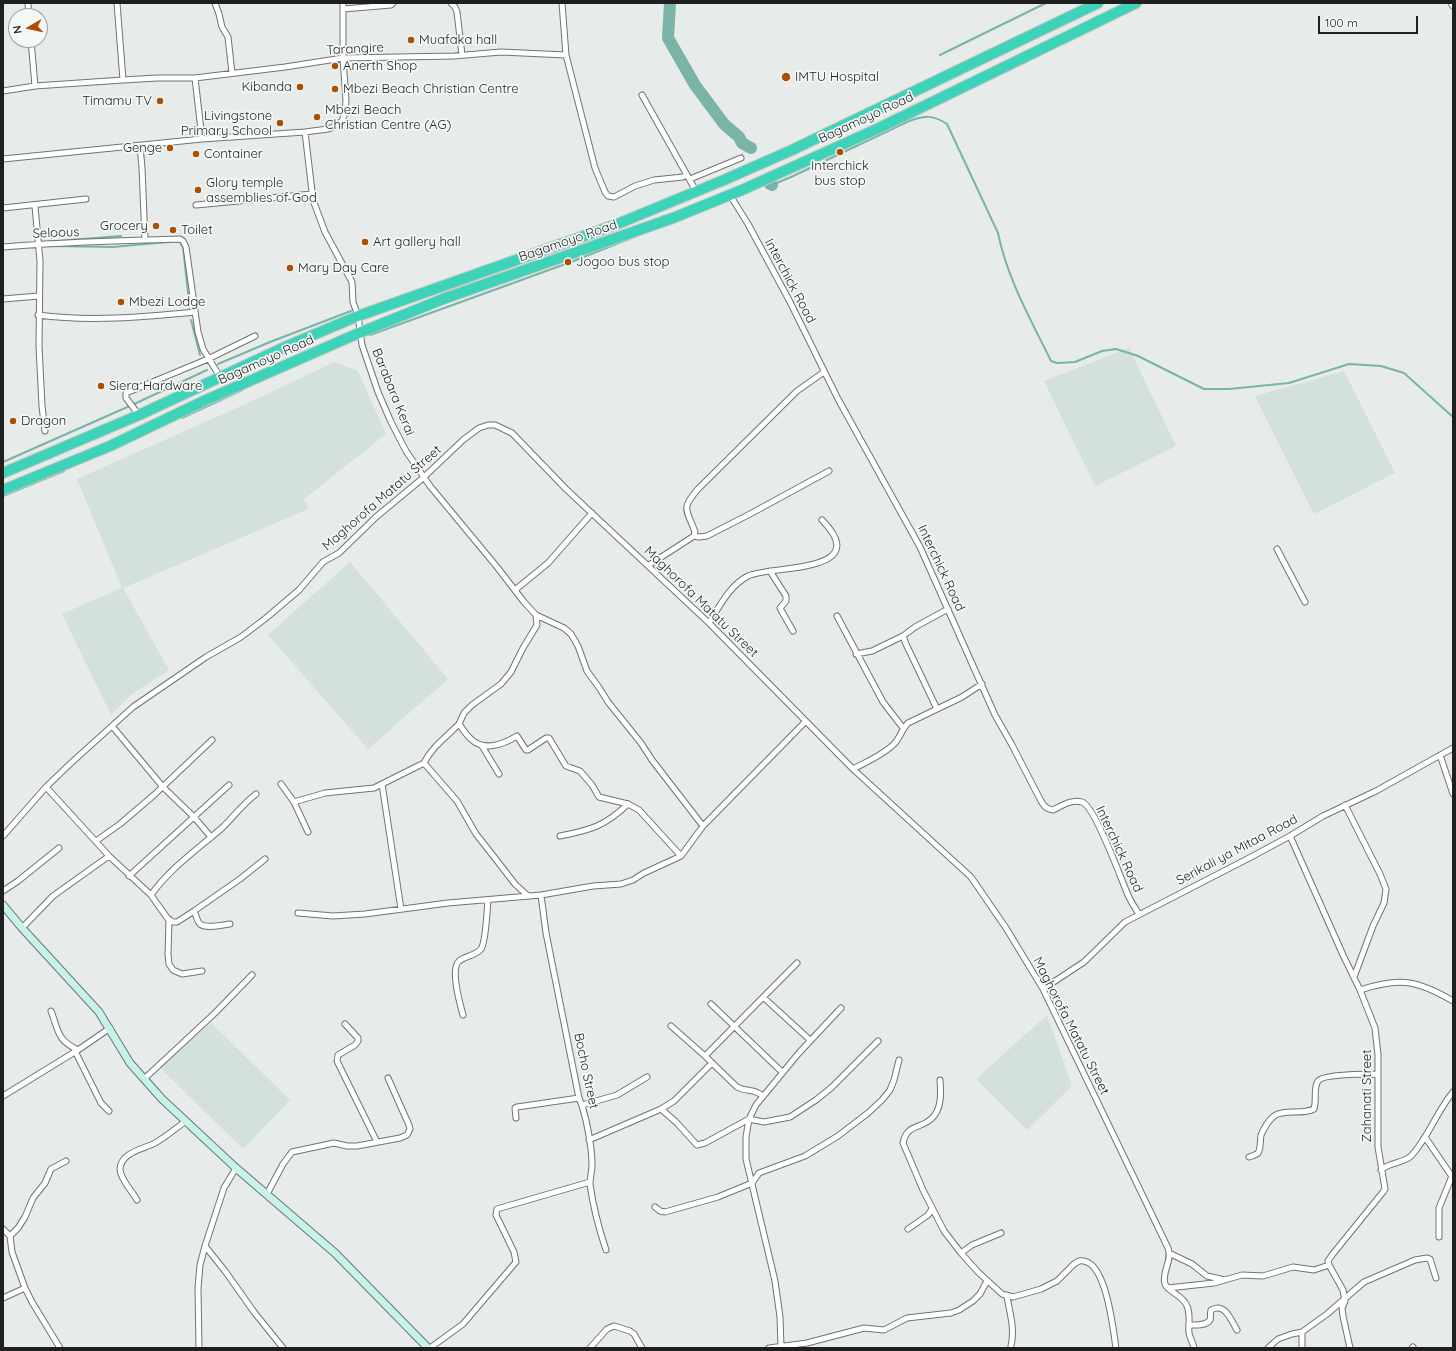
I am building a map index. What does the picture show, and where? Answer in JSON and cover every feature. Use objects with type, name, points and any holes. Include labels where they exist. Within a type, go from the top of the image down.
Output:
[{"type":"highway","name":"Bagamoyo Road","points":[[3,474],[139,415],[287,346],[358,316],[615,225],[755,167],[953,74],[1031,34],[1098,3]]},
{"type":"highway","name":"Bagamoyo Road","points":[[3,490],[110,446],[213,397],[359,333],[443,299],[673,218],[730,195],[877,129],[1136,3]]},
{"type":"street","points":[[116,3],[123,80]]},
{"type":"street","points":[[215,3],[222,27],[227,34],[229,42],[232,73]]},
{"type":"street","points":[[3,159],[202,139],[305,132],[328,129],[336,126],[342,121],[345,113],[346,101],[343,58],[343,6],[391,5],[393,3]]},
{"type":"street","points":[[451,3],[457,12],[462,55]]},
{"type":"street","points":[[562,3],[566,55],[595,168],[608,196],[614,197],[635,186],[654,180],[688,177],[741,158]]},
{"type":"street","points":[[32,48],[35,86]]},
{"type":"street","name":"Tarangire","points":[[3,91],[35,86],[123,80],[195,78],[343,58],[395,58],[501,52],[566,55]]},
{"type":"street","points":[[195,78],[202,139]]},
{"type":"street","points":[[642,95],[696,192]]},
{"type":"street","name":"Barabara Kerai","points":[[305,132],[312,194],[316,212],[352,282],[362,345],[378,392],[391,422],[406,451],[423,478],[536,615]]},
{"type":"street","points":[[140,146],[145,240]]},
{"type":"street","points":[[196,205],[312,194]]},
{"type":"street","name":"Interchick Road","points":[[730,195],[748,224],[789,300],[824,372],[920,547],[998,721],[1045,807],[1052,810],[1073,801],[1086,804],[1096,819],[1128,896],[1139,914]]},
{"type":"street","points":[[3,208],[35,206],[86,199]]},
{"type":"street","points":[[35,206],[40,279],[38,316],[45,431]]},
{"type":"street","name":"Seloous","points":[[3,247],[38,244],[180,239],[186,247],[198,332],[203,349],[220,377]]},
{"type":"street","points":[[3,299],[39,296]]},
{"type":"street","points":[[38,316],[87,319],[127,318],[195,312]]},
{"type":"street","points":[[139,415],[126,398],[126,393],[208,359],[255,336]]},
{"type":"street","points":[[694,536],[686,509],[688,501],[698,489],[796,391],[824,372]]},
{"type":"street","name":"Maghorofa Matatu Street","points":[[3,836],[46,787],[133,707],[206,657],[241,637],[266,618],[299,590],[323,562],[339,553],[376,517],[423,478],[463,440],[479,428],[488,425],[495,426],[512,434],[592,513],[649,565],[755,668],[805,722],[853,769],[971,877],[1006,928],[1043,989],[1170,1254]]},
{"type":"street","points":[[694,536],[699,538],[707,536],[829,471]]},
{"type":"street","points":[[515,590],[548,563],[592,513]]},
{"type":"street","points":[[709,623],[729,593],[743,579],[755,574],[770,571],[818,564],[834,552],[836,548],[835,536],[822,520]]},
{"type":"street","points":[[649,565],[694,536]]},
{"type":"street","points":[[1277,549],[1305,602]]},
{"type":"street","points":[[770,571],[786,596],[781,610],[793,631]]},
{"type":"street","points":[[856,654],[872,651],[903,636],[915,627],[948,609]]},
{"type":"street","points":[[294,802],[325,793],[374,788],[424,763],[436,746],[459,724],[464,713],[472,705],[500,684],[511,672],[537,625],[536,615]]},
{"type":"street","points":[[536,615],[564,628],[571,634],[578,646],[587,671],[608,702],[641,743],[652,760],[703,826]]},
{"type":"street","points":[[837,616],[883,702],[903,728]]},
{"type":"street","points":[[903,636],[937,709]]},
{"type":"street","points":[[853,769],[876,757],[892,746],[903,728],[908,723],[962,697],[982,684]]},
{"type":"street","points":[[298,913],[333,916],[365,914],[448,903],[541,895],[593,886],[621,884],[633,880],[644,873],[681,856],[703,826],[805,722]]},
{"type":"street","points":[[459,724],[471,740],[482,746],[499,774]]},
{"type":"street","points":[[112,726],[163,787],[194,817],[211,837]]},
{"type":"street","points":[[482,746],[500,744],[517,736],[526,750],[528,750],[546,738],[549,738],[566,766],[579,770],[592,785],[599,797],[628,804],[643,814],[681,856]]},
{"type":"street","points":[[96,841],[120,824],[163,787],[212,740]]},
{"type":"street","name":"Serikali ya Mitaa Road","points":[[1043,989],[1084,962],[1119,926],[1139,914],[1290,836],[1323,816],[1376,791],[1453,748]]},
{"type":"street","points":[[1440,754],[1453,794]]},
{"type":"street","points":[[424,763],[457,801],[476,834],[511,879],[528,896]]},
{"type":"street","points":[[281,784],[294,802],[308,832]]},
{"type":"street","points":[[382,784],[401,909]]},
{"type":"street","points":[[129,876],[229,785]]},
{"type":"street","points":[[46,787],[109,856],[151,895],[169,920],[168,955],[169,964],[174,970],[182,974],[202,971]]},
{"type":"street","points":[[151,895],[156,887],[256,794]]},
{"type":"street","points":[[560,836],[600,826],[628,804]]},
{"type":"street","points":[[1345,805],[1386,889],[1384,903],[1373,926],[1354,977]]},
{"type":"street","name":"Zahanati Street","points":[[1290,836],[1360,990],[1375,1028],[1378,1055],[1378,1147],[1384,1184],[1383,1192],[1332,1255],[1328,1261],[1329,1265]]},
{"type":"street","points":[[3,891],[18,881],[59,848]]},
{"type":"street","points":[[22,928],[53,896],[109,856]]},
{"type":"street","points":[[169,920],[176,922],[194,911],[240,879],[265,859]]},
{"type":"street","name":"Bocho Street","points":[[541,895],[546,933],[578,1098],[582,1105],[589,1140],[592,1165],[590,1182],[594,1206],[606,1250]]},
{"type":"street","points":[[463,1015],[456,977],[456,965],[460,961],[481,949],[484,941],[488,900]]},
{"type":"street","points":[[3,905],[22,928],[99,1012],[130,1063],[162,1099],[236,1168],[335,1253],[429,1348],[463,1324],[516,1262],[514,1252],[496,1215],[497,1210],[590,1182]]},
{"type":"street","points":[[194,911],[198,922],[206,926],[230,924]]},
{"type":"street","points":[[705,1056],[733,1025],[797,963]]},
{"type":"street","points":[[144,1079],[216,1013],[252,975]]},
{"type":"street","points":[[1360,990],[1388,982],[1412,982],[1426,987],[1453,1001]]},
{"type":"street","points":[[763,997],[810,1040]]},
{"type":"street","points":[[711,1004],[782,1072]]},
{"type":"street","points":[[781,1347],[780,1317],[776,1281],[746,1159],[746,1138],[749,1119],[756,1105],[782,1072],[841,1008]]},
{"type":"street","points":[[52,1011],[61,1038],[64,1043],[76,1051],[102,1104],[109,1111]]},
{"type":"street","points":[[345,1024],[358,1038],[358,1041],[355,1045],[338,1055],[337,1061],[377,1142]]},
{"type":"street","points":[[671,1026],[705,1056],[736,1087],[743,1090],[752,1089],[763,1096]]},
{"type":"street","points":[[3,1096],[110,1028]]},
{"type":"street","points":[[661,1109],[676,1122],[696,1145],[704,1143],[749,1119],[764,1122],[790,1117],[831,1088],[878,1041]]},
{"type":"street","points":[[656,1207],[660,1211],[665,1212],[718,1197],[752,1183],[759,1173],[805,1156],[838,1136],[882,1100],[890,1090],[899,1060]]},
{"type":"street","points":[[589,1140],[661,1109],[674,1101],[712,1063]]},
{"type":"street","points":[[1249,1157],[1257,1153],[1259,1150],[1262,1135],[1266,1126],[1273,1117],[1281,1114],[1314,1109],[1316,1088],[1318,1081],[1322,1078],[1378,1074]]},
{"type":"street","points":[[582,1105],[617,1095],[647,1077]]},
{"type":"street","points":[[267,1194],[283,1164],[292,1152],[334,1143],[347,1146],[357,1146],[405,1136],[409,1132],[409,1125],[388,1078]]},
{"type":"street","points":[[940,1080],[941,1095],[936,1112],[931,1119],[910,1130],[905,1135],[903,1143],[932,1209],[944,1231],[961,1253],[987,1281],[1007,1297],[1018,1296],[1051,1285],[1079,1261],[1084,1260],[1089,1262],[1093,1265],[1097,1272],[1110,1305],[1116,1348]]},
{"type":"street","points":[[1381,1170],[1386,1166],[1406,1160],[1412,1156],[1453,1092]]},
{"type":"street","points":[[516,1118],[515,1108],[519,1106],[578,1098]]},
{"type":"street","points":[[137,1200],[122,1175],[120,1167],[124,1160],[140,1149],[155,1143],[186,1121]]},
{"type":"street","points":[[1425,1137],[1452,1177],[1439,1208],[1439,1237]]},
{"type":"street","points":[[10,1236],[18,1228],[25,1217],[33,1198],[46,1183],[51,1169],[66,1160]]},
{"type":"street","points":[[198,1348],[198,1288],[200,1266],[224,1188],[236,1168]]},
{"type":"street","points":[[908,1229],[928,1215],[932,1209]]},
{"type":"street","points":[[3,1228],[10,1236],[12,1252],[25,1288],[60,1348]]},
{"type":"street","points":[[961,1253],[972,1245],[1001,1233]]},
{"type":"street","points":[[205,1246],[283,1348]]},
{"type":"street","points":[[1194,1348],[1189,1335],[1189,1311],[1184,1301],[1165,1284],[1164,1279],[1170,1254],[1192,1264],[1207,1276],[1227,1280]]},
{"type":"street","points":[[1268,1348],[1278,1339],[1302,1332],[1364,1282],[1415,1260],[1430,1259],[1436,1278]]},
{"type":"street","points":[[1168,1288],[1208,1284],[1242,1275],[1262,1276],[1292,1267],[1314,1270],[1329,1265],[1343,1290],[1345,1298],[1342,1308],[1342,1316],[1350,1348]]},
{"type":"street","points":[[769,1348],[824,1339],[864,1328],[884,1330],[907,1318],[951,1313],[973,1302],[980,1294],[987,1281]]},
{"type":"street","points":[[3,1298],[25,1288]]},
{"type":"street","points":[[1007,1297],[1013,1338],[1011,1346]]},
{"type":"street","points":[[1190,1324],[1201,1325],[1208,1322],[1210,1320],[1211,1310],[1218,1307],[1227,1312],[1237,1330]]},
{"type":"street","points":[[590,1348],[607,1329],[614,1326],[630,1331],[634,1334],[642,1348]]},
{"type":"street","points":[[1302,1332],[1302,1348]]},
{"type":"shaded area","points":[[1129,348],[1176,446],[1095,486],[1044,381]]},
{"type":"shaded area","points":[[334,362],[358,371],[386,434],[304,499],[308,509],[123,588],[169,670],[132,694],[111,715],[62,614],[122,588],[77,479],[259,398]]},
{"type":"shaded area","points":[[1344,371],[1395,473],[1314,514],[1255,396]]},
{"type":"shaded area","points":[[350,562],[448,679],[368,749],[268,635]]},
{"type":"shaded area","points":[[1047,1015],[1072,1086],[1027,1130],[976,1079]]},
{"type":"shaded area","points":[[211,1023],[290,1100],[243,1149],[159,1067]]},
{"type":"waterway","points":[[670,3],[668,38],[695,85],[724,124],[739,137],[742,143],[751,148]]},
{"type":"waterway","points":[[940,55],[1046,3]]},
{"type":"waterway","points":[[772,185],[909,121],[924,117],[933,117],[947,124],[998,233],[1007,266],[1020,298],[1051,361],[1057,363],[1075,362],[1102,351],[1116,349],[1138,356],[1204,389],[1229,389],[1289,383],[1349,364],[1381,366],[1404,373],[1453,417]]},
{"type":"waterway","points":[[370,335],[571,262],[639,235]]},
{"type":"waterway","points":[[45,242],[121,236]]},
{"type":"waterway","points":[[51,246],[113,247],[179,241],[183,247],[190,311]]},
{"type":"waterway","points":[[218,364],[351,311]]},
{"type":"waterway","points":[[191,320],[200,355]]},
{"type":"waterway","points":[[3,462],[207,370]]},
{"type":"waterway","points":[[182,418],[242,390]]},
{"type":"waterway","points":[[3,496],[64,471]]},
{"type":"place","name":"Muafaka hall","points":[[411,40]]},
{"type":"place","name":"Anerth Shop","points":[[335,66]]},
{"type":"place","name":"IMTU Hospital","points":[[786,77]]},
{"type":"place","name":"Kibanda","points":[[300,87]]},
{"type":"place","name":"Mbezi Beach Christian Centre","points":[[335,89]]},
{"type":"place","name":"Timamu TV","points":[[160,101]]},
{"type":"place","name":"Mbezi Beach Christian Centre (AG)","points":[[317,117]]},
{"type":"place","name":"Livingstone Primary School","points":[[280,123]]},
{"type":"place","name":"Genge","points":[[170,148]]},
{"type":"place","name":"Interchick bus stop","points":[[840,152]]},
{"type":"place","name":"Container","points":[[196,154]]},
{"type":"place","name":"Glory temple assemblies of God","points":[[198,190]]},
{"type":"place","name":"Grocery","points":[[156,226]]},
{"type":"place","name":"Toilet","points":[[173,230]]},
{"type":"place","name":"Art gallery hall","points":[[365,242]]},
{"type":"place","name":"Jogoo bus stop","points":[[568,262]]},
{"type":"place","name":"Mary Day Care","points":[[290,268]]},
{"type":"place","name":"Mbezi Lodge","points":[[121,302]]},
{"type":"place","name":"Siera Hardware","points":[[101,386]]},
{"type":"place","name":"Dragon","points":[[13,421]]}]
